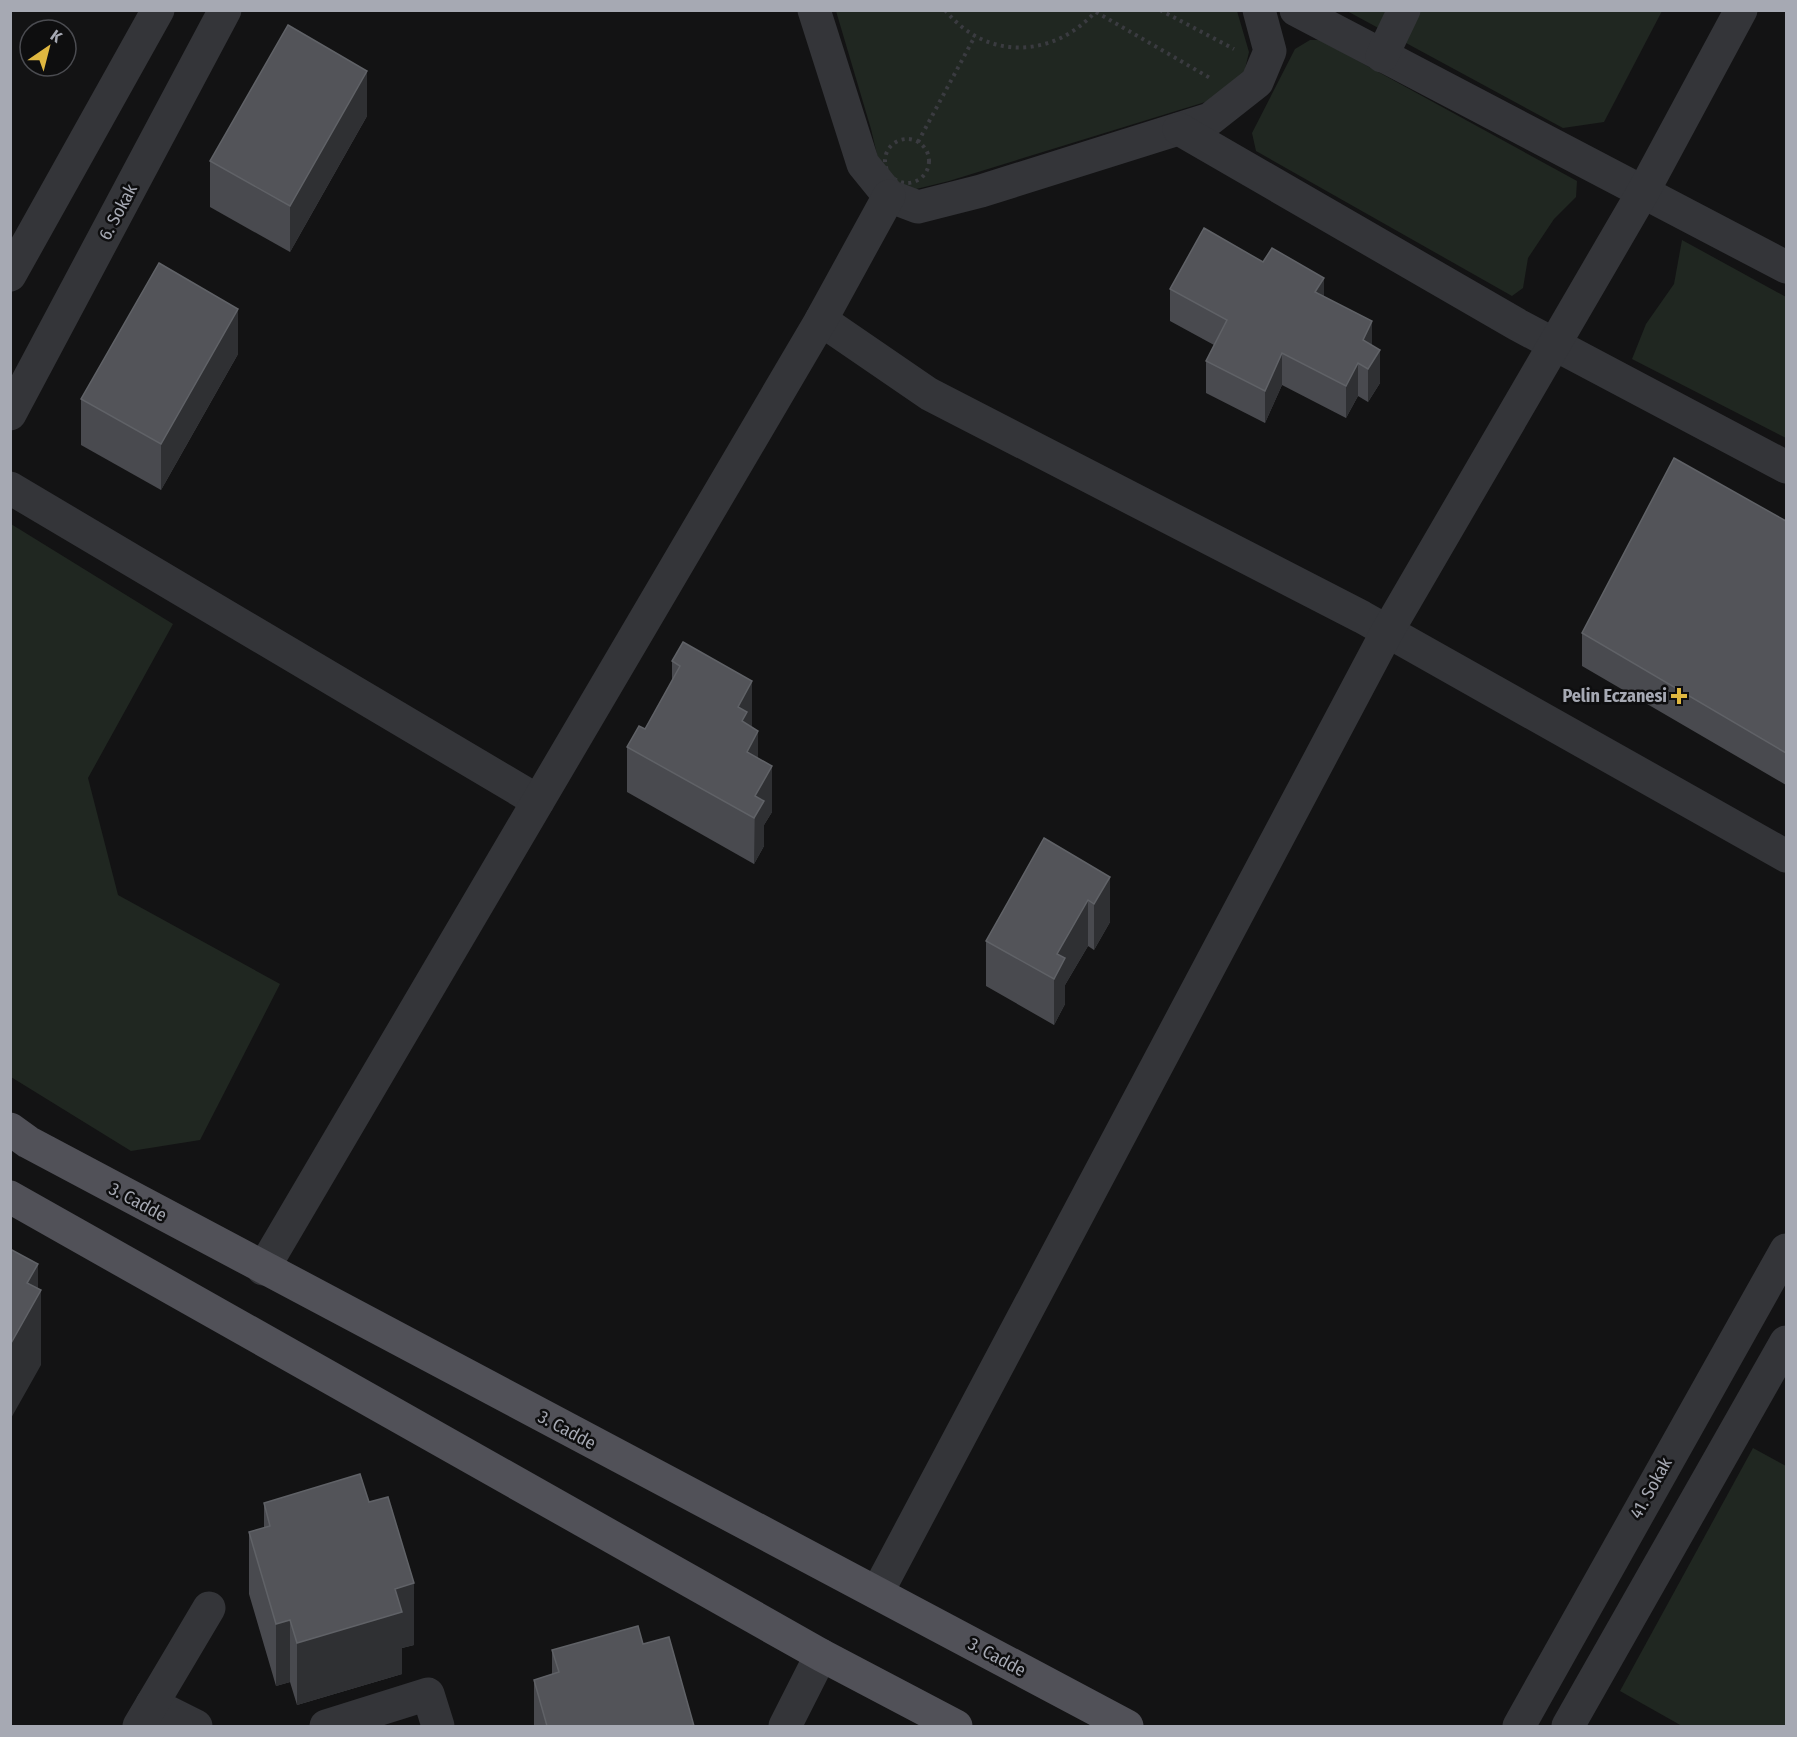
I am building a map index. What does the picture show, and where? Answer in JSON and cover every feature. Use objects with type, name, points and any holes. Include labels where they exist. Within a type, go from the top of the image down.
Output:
[{"type":"main road","name":"3. Cadde","points":[[10,1129],[28,1142],[263,1269],[1127,1726]]},
{"type":"main road","points":[[10,1197],[821,1655],[956,1726]]},
{"type":"street","points":[[10,275],[158,10]]},
{"type":"street","name":"6. Sokak","points":[[10,414],[225,10]]},
{"type":"street","points":[[814,10],[863,164],[889,196],[918,207],[981,191],[1210,119],[1257,82],[1270,51],[1259,10]]},
{"type":"street","points":[[1296,10],[1786,267]]},
{"type":"street","points":[[1382,56],[1404,10]]},
{"type":"street","points":[[877,1593],[1387,632],[1643,192],[1741,10]]},
{"type":"street","points":[[1179,129],[1555,344],[1786,467]]},
{"type":"street","points":[[263,1269],[821,320],[889,196]]},
{"type":"street","points":[[821,320],[929,394],[1387,632],[1786,856]]},
{"type":"street","points":[[10,488],[538,801]]},
{"type":"street","name":"41. Sokak","points":[[1519,1726],[1786,1250]]},
{"type":"street","points":[[1568,1726],[1786,1342]]},
{"type":"street","points":[[196,1726],[146,1715],[209,1608]]},
{"type":"street","points":[[785,1726],[821,1655]]},
{"type":"street","points":[[326,1726],[428,1695],[438,1726]]},
{"type":"path","points":[[945,10],[957,25],[985,42],[1015,48],[1046,45],[1074,33],[1097,11],[1242,96]]},
{"type":"path","points":[[1160,10],[1264,65]]},
{"type":"path","points":[[918,142],[975,36]]},
{"type":"shaded area","points":[[836,11],[1237,11],[1249,52],[1242,82],[1215,99],[949,181],[908,191],[880,167]]},
{"type":"shaded area","points":[[1347,11],[1662,11],[1604,122],[1563,128]]},
{"type":"shaded area","points":[[1310,40],[1320,40],[1577,181],[1576,197],[1554,219],[1528,258],[1523,288],[1512,296],[1256,151],[1252,133],[1295,49]]},
{"type":"shaded area","points":[[1682,240],[1786,297],[1786,438],[1632,359],[1646,324],[1674,284]]},
{"type":"shaded area","points":[[11,524],[173,624],[88,778],[118,895],[280,984],[200,1140],[131,1151],[11,1077]]},
{"type":"shaded area","points":[[1753,1448],[1786,1466],[1786,1726],[1682,1726],[1620,1691]]},
{"type":"building","points":[[288,25],[367,71],[290,206],[210,161]]},
{"type":"building","points":[[1204,228],[1263,262],[1272,248],[1324,278],[1315,292],[1372,321],[1363,340],[1380,350],[1368,369],[1358,363],[1346,386],[1282,353],[1265,391],[1206,361],[1227,320],[1170,289]]},
{"type":"building","points":[[159,263],[238,309],[161,444],[81,399]]},
{"type":"building","points":[[1674,458],[1786,521],[1786,753],[1582,633]]},
{"type":"building","points":[[683,642],[752,681],[738,707],[747,712],[742,721],[758,731],[747,752],[772,766],[755,796],[764,801],[754,818],[627,747],[639,726],[645,729],[680,666],[672,661]]},
{"type":"building","points":[[1044,838],[1110,877],[1094,904],[1088,900],[1057,954],[1065,958],[1054,979],[986,941]]},
{"type":"building","points":[[10,1249],[38,1264],[27,1283],[41,1290],[10,1345]]},
{"type":"building","points":[[360,1474],[369,1502],[388,1497],[414,1583],[395,1589],[402,1612],[297,1643],[290,1620],[276,1624],[249,1532],[270,1526],[264,1503]]},
{"type":"building","points":[[638,1626],[643,1644],[669,1637],[694,1726],[547,1726],[534,1680],[559,1672],[552,1650]]},
{"type":"place","name":"Pelin Eczanesi","points":[[1679,696]]}]
